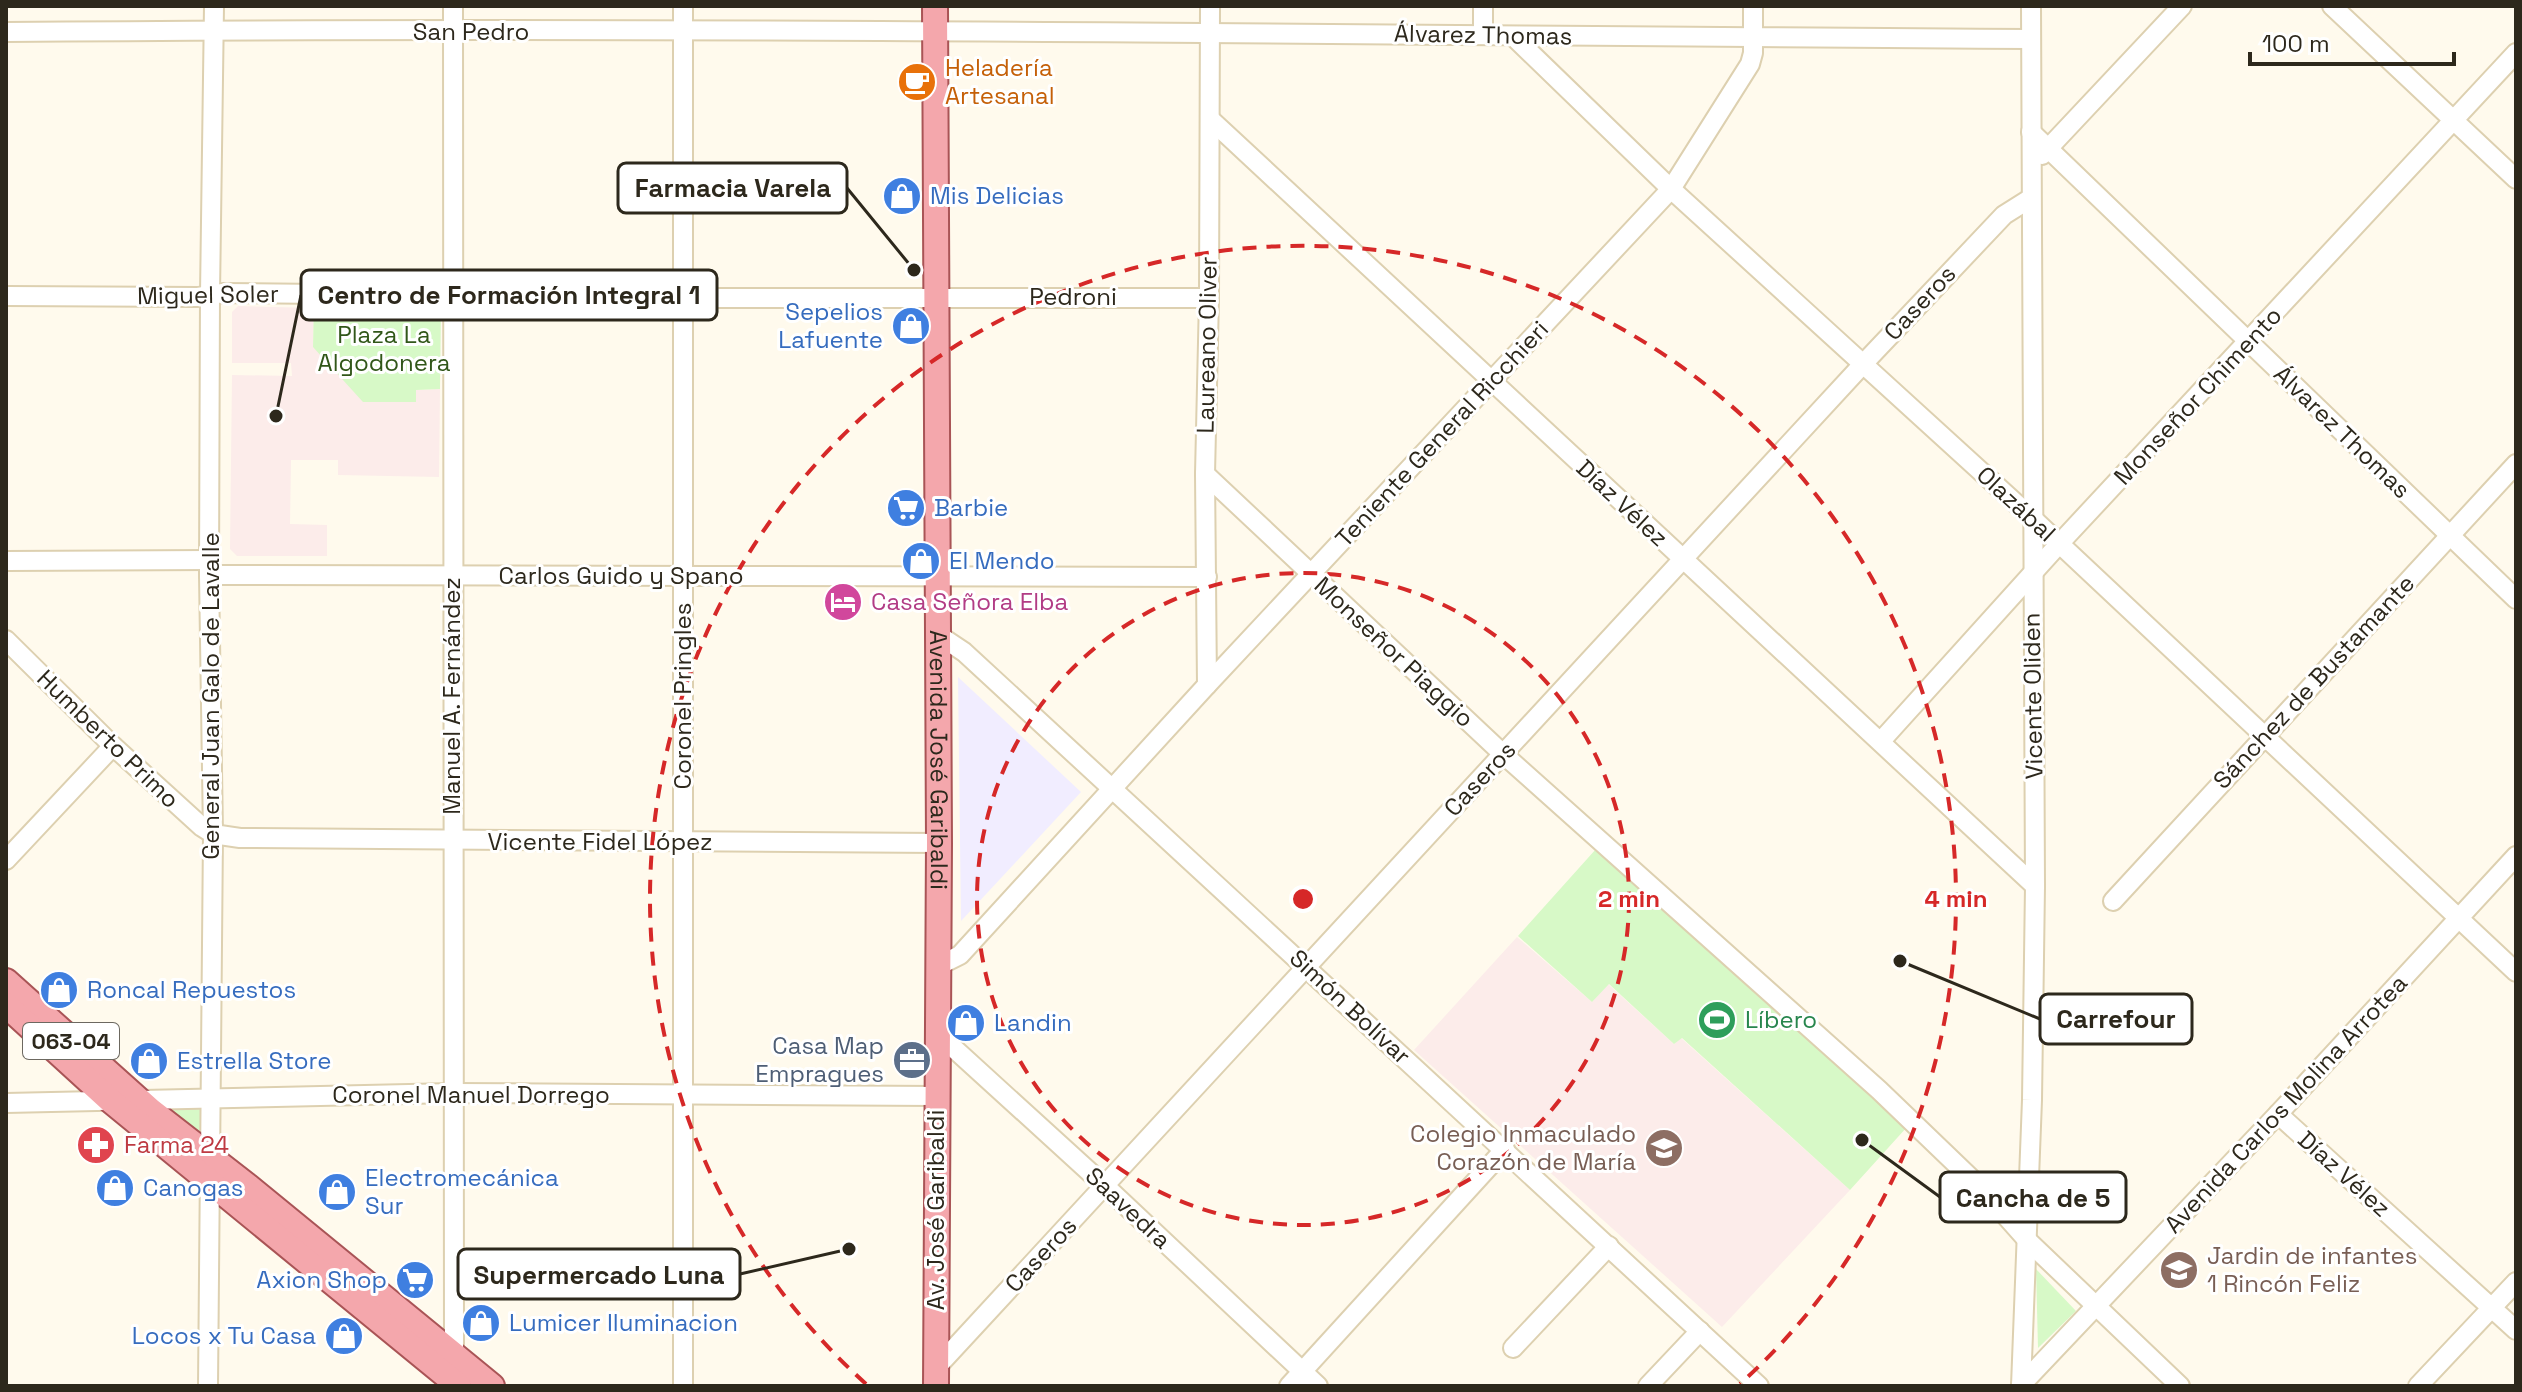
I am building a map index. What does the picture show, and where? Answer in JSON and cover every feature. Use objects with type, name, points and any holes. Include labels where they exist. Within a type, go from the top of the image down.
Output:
[{"type":"main road","name":"Avenida José Garibaldi","points":[[935,18],[937,1033]]},
{"type":"main road","name":"063-04","points":[[6,981],[138,1099],[209,1168],[454,1385]]},
{"type":"main road","name":"063-04","points":[[6,1005],[111,1101],[209,1168],[492,1386]]},
{"type":"main road","name":"Av. José Garibaldi","points":[[936,1377],[937,1033]]},
{"type":"street","name":"General Juan Galo de Lavalle","points":[[208,1386],[213,834],[210,294],[214,6]]},
{"type":"street","name":"Manuel A. Fernández","points":[[453,6],[454,1385]]},
{"type":"street","name":"Coronel Pringles","points":[[683,6],[683,1386]]},
{"type":"street","name":"Laureano Oliver","points":[[1207,685],[1205,474],[1210,6]]},
{"type":"street","points":[[1483,6],[1483,35]]},
{"type":"street","name":"Teniente General Ricchieri","points":[[938,966],[960,955],[1207,685],[1671,189],[1750,64],[1754,36],[1753,6]]},
{"type":"street","name":"Vicente Oliden","points":[[2021,1386],[2030,1186],[2035,886],[2031,6]]},
{"type":"street","points":[[2032,166],[2182,6]]},
{"type":"street","points":[[2332,6],[2516,179]]},
{"type":"street","name":"San Pedro","points":[[6,32],[684,32],[935,18]]},
{"type":"street","name":"Álvarez Thomas","points":[[935,18],[1209,33],[2031,39]]},
{"type":"street","name":"Olazábal","points":[[1514,37],[1671,189],[2032,518],[2457,920],[2516,972]]},
{"type":"street","name":"Monseñor Chimento","points":[[1881,741],[2059,544],[2516,53]]},
{"type":"street","name":"Díaz Vélez","points":[[1210,119],[2035,886]]},
{"type":"street","name":"Álvarez Thomas","points":[[2031,132],[2516,599]]},
{"type":"street","name":"Caseros","points":[[936,1377],[1105,1186],[1864,363],[2004,215],[2031,198]]},
{"type":"street","name":"Miguel Soler","points":[[6,296],[937,296]]},
{"type":"street","name":"Pedroni","points":[[937,296],[1209,298]]},
{"type":"street","name":"Sánchez de Bustamante","points":[[2113,901],[2516,464]]},
{"type":"street","name":"Monseñor Piaggio","points":[[1205,474],[1503,754],[1758,980],[1981,1188],[2028,1241],[2180,1386]]},
{"type":"street","name":"Carlos Guido y Spano","points":[[6,561],[452,577],[937,574],[1207,577]]},
{"type":"street","name":"Simón Bolívar","points":[[937,634],[964,652],[1759,1386]]},
{"type":"street","name":"Humberto Primo","points":[[6,640],[113,746],[213,834]]},
{"type":"street","points":[[6,860],[113,746]]},
{"type":"street","name":"Vicente Fidel López","points":[[213,834],[240,838],[452,841],[939,843]]},
{"type":"street","name":"Avenida Carlos Molina Arrotea","points":[[2021,1386],[2516,856]]},
{"type":"street","name":"Saavedra","points":[[937,1033],[1318,1386]]},
{"type":"street","name":"Coronel Manuel Dorrego","points":[[6,1103],[453,1093],[936,1096]]},
{"type":"street","name":"Díaz Vélez","points":[[2278,1114],[2516,1330]]},
{"type":"street","points":[[1289,1386],[1505,1149]]},
{"type":"street","points":[[1981,1188],[2005,1197],[2016,1195],[2030,1186]]},
{"type":"street","points":[[1513,1348],[1609,1246]]},
{"type":"street","points":[[2418,1386],[2516,1282]]},
{"type":"street","points":[[1648,1386],[1700,1331]]},
{"type":"shaded area","points":[[238,306],[314,308],[313,347],[416,402],[416,390],[440,389],[439,477],[338,475],[338,460],[291,460],[290,524],[327,525],[327,556],[237,556],[230,549],[232,375],[292,376],[291,363],[232,363],[232,312]]},
{"type":"shaded area","points":[[958,677],[1081,792],[961,921]]},
{"type":"shaded area","name":"Colegio Inmaculado Corazón de María","points":[[1517,937],[1592,1002],[1608,984],[1674,1044],[1681,1038],[1850,1190],[1722,1327],[1414,1050]]},
{"type":"green space","name":"Plaza La Algodonera","points":[[314,298],[435,300],[441,306],[440,389],[416,390],[416,402],[363,402],[313,347]]},
{"type":"green space","name":"Líbero","points":[[1596,849],[1907,1127],[1850,1190],[1682,1038],[1674,1044],[1609,984],[1592,1002],[1518,936]]},
{"type":"green space","points":[[209,1097],[208,1151],[144,1101]]},
{"type":"green space","points":[[2036,1269],[2076,1311],[2038,1348]]},
{"type":"place","name":"Heladería Artesanal","points":[[917,82]]},
{"type":"place","name":"Mis Delicias","points":[[902,196]]},
{"type":"place","name":"Farmacia Varela","points":[[914,270]]},
{"type":"place","name":"Sepelios Lafuente","points":[[911,326]]},
{"type":"place","name":"Centro de Formación Integral 1","points":[[276,416]]},
{"type":"place","name":"Barbie","points":[[906,508]]},
{"type":"place","name":"El Mendo","points":[[921,561]]},
{"type":"place","name":"Casa Señora Elba","points":[[843,602]]},
{"type":"place","name":"Carrefour","points":[[1900,961]]},
{"type":"place","name":"Roncal Repuestos","points":[[59,990]]},
{"type":"place","name":"Líbero","points":[[1717,1020]]},
{"type":"place","name":"Landin","points":[[966,1023]]},
{"type":"place","name":"Casa Map Empragues","points":[[912,1060]]},
{"type":"place","name":"Estrella Store","points":[[149,1061]]},
{"type":"place","name":"Cancha de 5","points":[[1862,1140]]},
{"type":"place","name":"Farma 24","points":[[96,1145]]},
{"type":"place","name":"Colegio Inmaculado Corazón de María","points":[[1664,1148]]},
{"type":"place","name":"Canogas","points":[[115,1188]]},
{"type":"place","name":"Electromecánica Sur","points":[[337,1192]]},
{"type":"place","name":"Supermercado Luna","points":[[849,1249]]},
{"type":"place","name":"Jardin de infantes 1 Rincón Feliz","points":[[2179,1270]]},
{"type":"place","name":"Axion Shop","points":[[415,1280]]},
{"type":"place","name":"Lumicer Iluminacion","points":[[481,1323]]},
{"type":"place","name":"Locos x Tu Casa","points":[[344,1336]]}]
